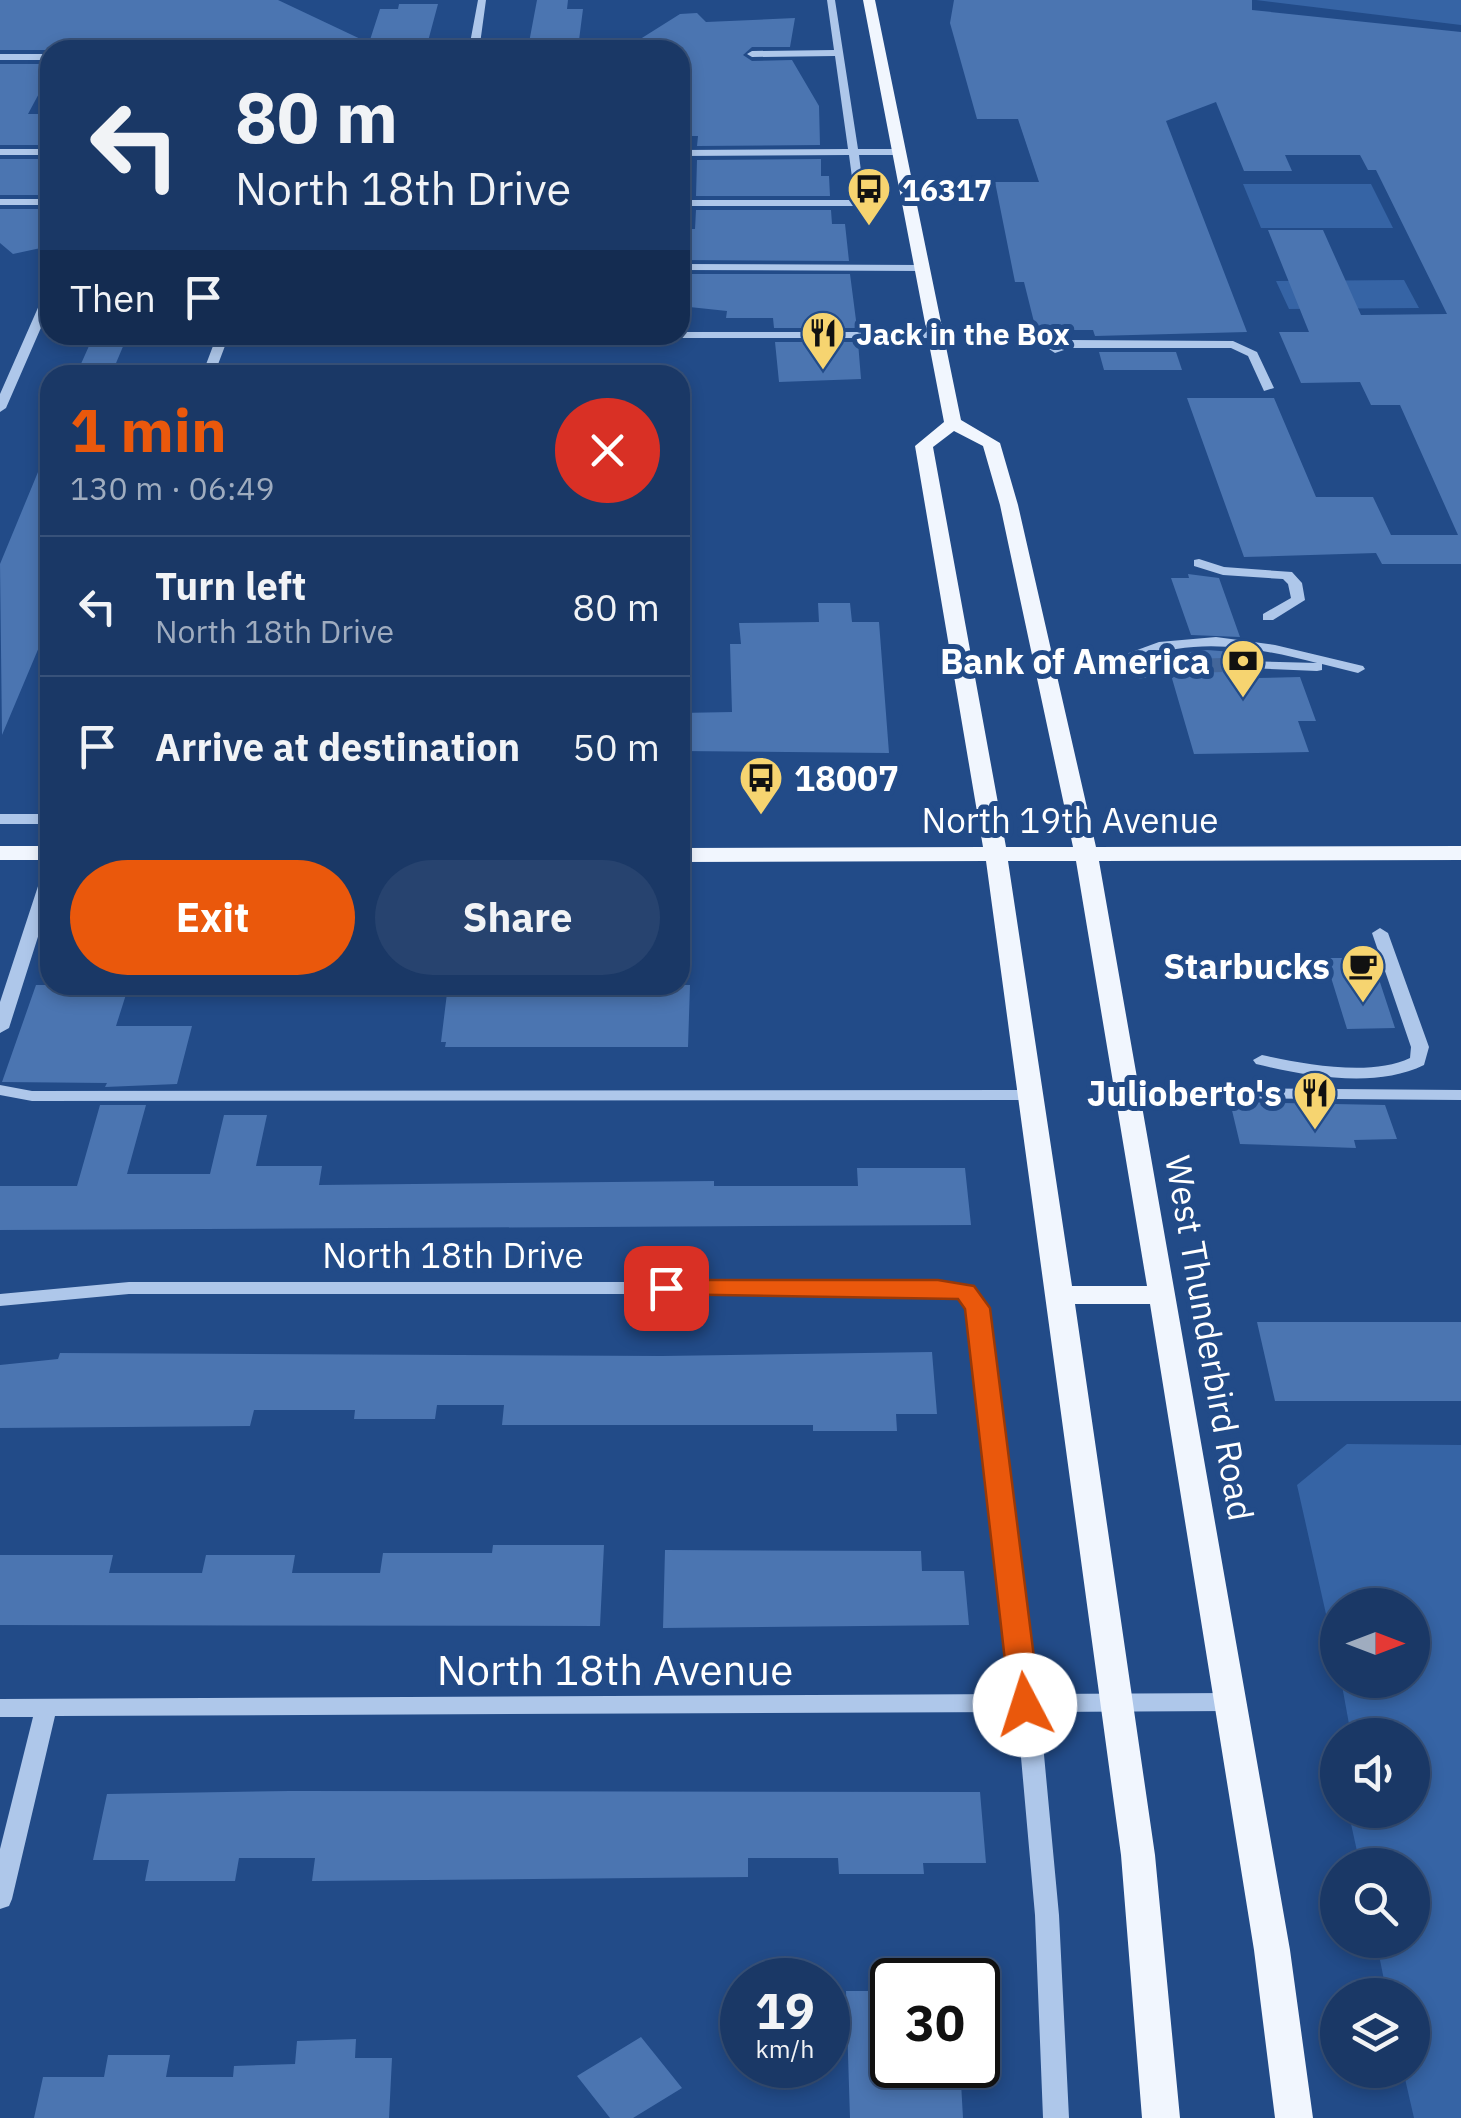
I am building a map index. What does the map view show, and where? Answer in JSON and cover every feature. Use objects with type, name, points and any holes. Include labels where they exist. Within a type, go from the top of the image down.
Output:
[{"type":"main road","points":[[869,0],[953,423],[924,446],[996,855],[1138,1855],[1160,2118]]},
{"type":"main road","name":"West Thunderbird Road","points":[[953,423],[991,443],[1009,504],[1088,854],[1231,1702],[1294,2118]]},
{"type":"main road","points":[[0,853],[40,853]]},
{"type":"main road","name":"North 19th Avenue","points":[[690,855],[1461,853]]},
{"type":"main road","points":[[1056,1295],[1162,1295]]},
{"type":"street","points":[[476,40],[482,0]]},
{"type":"street","points":[[690,203],[862,207],[830,0]]},
{"type":"street","points":[[752,54],[838,54]]},
{"type":"street","points":[[0,57],[40,57]]},
{"type":"street","points":[[0,152],[40,152]]},
{"type":"street","points":[[690,153],[899,152]]},
{"type":"street","points":[[0,202],[40,202]]},
{"type":"street","points":[[690,267],[922,268]]},
{"type":"street","points":[[0,408],[40,316]]},
{"type":"street","points":[[33,332],[40,332]]},
{"type":"street","points":[[690,335],[936,335]]},
{"type":"street","points":[[1054,349],[1069,344],[1240,346],[1253,354],[1268,388]]},
{"type":"street","points":[[1199,563],[1223,571],[1286,575],[1295,583],[1298,600],[1268,617]]},
{"type":"street","points":[[1168,667],[1139,676],[1134,656],[1156,645],[1241,643],[1358,669],[1250,664]]},
{"type":"street","points":[[0,819],[40,818]]},
{"type":"street","points":[[0,1028],[40,905]]},
{"type":"street","points":[[1262,1060],[1298,1070],[1394,1069],[1418,1061],[1420,1047],[1380,934]]},
{"type":"street","points":[[0,1090],[32,1096],[1030,1095]]},
{"type":"street","points":[[1129,1098],[1189,1093],[1461,1096]]},
{"type":"street","name":"North 18th Drive","points":[[0,1300],[162,1287],[938,1288],[966,1292],[978,1308],[1025,1705]]},
{"type":"street","name":"North 18th Avenue","points":[[0,1708],[1231,1702]]},
{"type":"street","points":[[1025,1705],[1051,1940],[1056,2118]]},
{"type":"street","points":[[0,1900],[46,1708]]},
{"type":"shaded area","points":[[1256,0],[1461,0],[1461,25]]},
{"type":"shaded area","points":[[1243,184],[1371,184],[1393,228],[1261,228]]},
{"type":"shaded area","points":[[1404,280],[1419,308],[1289,309],[1276,281]]},
{"type":"shaded area","points":[[1347,1444],[1461,1445],[1461,2118],[1414,2118],[1407,2088],[1430,2088],[1430,1978],[1384,1978],[1380,1958],[1430,1958],[1430,1848],[1356,1848],[1352,1828],[1430,1828],[1430,1718],[1348,1718],[1344,1698],[1430,1698],[1430,1588],[1320,1588],[1297,1485]]},
{"type":"building","points":[[0,0],[278,0],[363,40],[40,40],[40,50],[0,50]]},
{"type":"building","points":[[537,0],[568,0],[567,9],[583,9],[579,40],[530,40]]},
{"type":"building","points":[[954,0],[1252,0],[1252,10],[1461,32],[1461,564],[1382,564],[1376,553],[1244,557],[1187,398],[1274,398],[1316,497],[1373,497],[1391,535],[1458,535],[1400,405],[1371,405],[1360,382],[1301,383],[1279,332],[1309,332],[1268,230],[1323,230],[1361,315],[1447,314],[1376,170],[1368,170],[1360,155],[1285,155],[1292,171],[1244,171],[1216,102],[1166,121],[1247,332],[1095,336],[1093,330],[1036,330],[1024,282],[1015,282],[995,182],[1039,182],[1018,119],[977,119],[950,23]]},
{"type":"building","points":[[399,4],[438,4],[428,40],[370,40],[380,9],[398,9]]},
{"type":"building","points":[[697,13],[706,22],[795,18],[790,47],[752,47],[743,55],[752,61],[792,60],[819,106],[820,145],[697,146],[698,136],[690,136],[690,40],[639,40],[680,14]]},
{"type":"building","points":[[0,64],[40,64],[40,92],[28,114],[40,114],[40,145],[0,145]]},
{"type":"building","points":[[0,159],[40,159],[40,195],[0,195]]},
{"type":"building","points":[[821,159],[821,176],[829,176],[830,196],[696,196],[697,160]]},
{"type":"building","points":[[0,209],[40,209],[40,248],[13,254],[0,243]]},
{"type":"building","points":[[696,210],[831,210],[832,224],[845,224],[849,261],[690,260],[690,229],[695,229]]},
{"type":"building","points":[[690,274],[850,274],[857,328],[774,328],[773,318],[726,318],[727,311],[690,307]]},
{"type":"building","points":[[775,342],[858,342],[861,379],[779,382]]},
{"type":"building","points":[[89,345],[124,345],[115,365],[80,365]]},
{"type":"building","points":[[1099,352],[1176,352],[1182,370],[1104,370]]},
{"type":"building","points":[[40,467],[40,645],[2,735],[0,564]]},
{"type":"building","points":[[1188,574],[1219,578],[1240,637],[1191,635],[1171,578],[1189,578]]},
{"type":"building","points":[[818,603],[850,603],[852,622],[879,622],[889,753],[690,751],[690,713],[732,712],[730,644],[741,644],[739,623],[819,622]]},
{"type":"building","name":"Bank of America","points":[[1207,650],[1246,653],[1242,669],[1253,672],[1256,678],[1300,677],[1316,721],[1298,721],[1309,752],[1194,754],[1171,675],[1179,666],[1165,655]]},
{"type":"building","name":"Starbucks","points":[[1325,958],[1372,958],[1395,1028],[1347,1029]]},
{"type":"building","points":[[36,985],[40,985],[40,995],[126,995],[116,1026],[192,1026],[177,1084],[105,1087],[107,1083],[2,1082]]},
{"type":"building","points":[[447,995],[690,995],[688,1047],[445,1047],[446,1042],[441,1042]]},
{"type":"building","name":"Julioberto's","points":[[1230,1102],[1385,1105],[1397,1139],[1354,1140],[1356,1148],[1240,1144]]},
{"type":"building","points":[[100,1105],[146,1105],[127,1174],[210,1174],[224,1115],[267,1115],[256,1166],[322,1166],[319,1185],[714,1181],[714,1186],[858,1186],[857,1168],[965,1168],[971,1225],[0,1230],[0,1186],[77,1186]]},
{"type":"building","points":[[1257,1322],[1461,1322],[1461,1401],[1275,1401]]},
{"type":"building","points":[[932,1352],[937,1414],[896,1414],[897,1431],[813,1431],[813,1425],[502,1425],[504,1405],[437,1405],[435,1419],[354,1419],[355,1410],[254,1410],[250,1426],[0,1428],[0,1365],[58,1359],[60,1353],[662,1356]]},
{"type":"building","points":[[493,1545],[604,1545],[600,1626],[0,1625],[0,1555],[113,1555],[109,1573],[202,1573],[206,1555],[295,1555],[292,1573],[380,1573],[383,1553],[492,1553]]},
{"type":"building","points":[[665,1550],[921,1551],[922,1571],[964,1571],[969,1625],[663,1628]]},
{"type":"building","points":[[980,1792],[986,1863],[923,1863],[924,1874],[839,1874],[838,1858],[748,1858],[748,1877],[312,1881],[315,1858],[239,1858],[235,1881],[145,1881],[149,1860],[93,1860],[107,1794]]},
{"type":"building","points":[[850,1991],[870,1991],[870,2088],[961,2088],[963,2118],[850,2118]]},
{"type":"building","points":[[641,2037],[682,2088],[633,2118],[610,2118],[577,2076]]},
{"type":"building","points":[[356,2039],[355,2058],[392,2058],[389,2118],[34,2118],[43,2077],[104,2077],[108,2055],[170,2055],[166,2077],[233,2077],[234,2066],[295,2064],[297,2041]]},
{"type":"tunnel","points":[[1168,667],[1250,664]]},
{"type":"place","name":"16317","points":[[869,227]]},
{"type":"place","name":"Jack in the Box","points":[[823,371]]},
{"type":"place","name":"Bank of America","points":[[1243,699]]},
{"type":"place","name":"18007","points":[[761,816]]},
{"type":"place","name":"Starbucks","points":[[1363,1004]]},
{"type":"place","name":"Julioberto's","points":[[1315,1131]]},
{"type":"route","points":[[666,1288],[938,1288],[966,1292],[978,1308],[1025,1705]]}]
